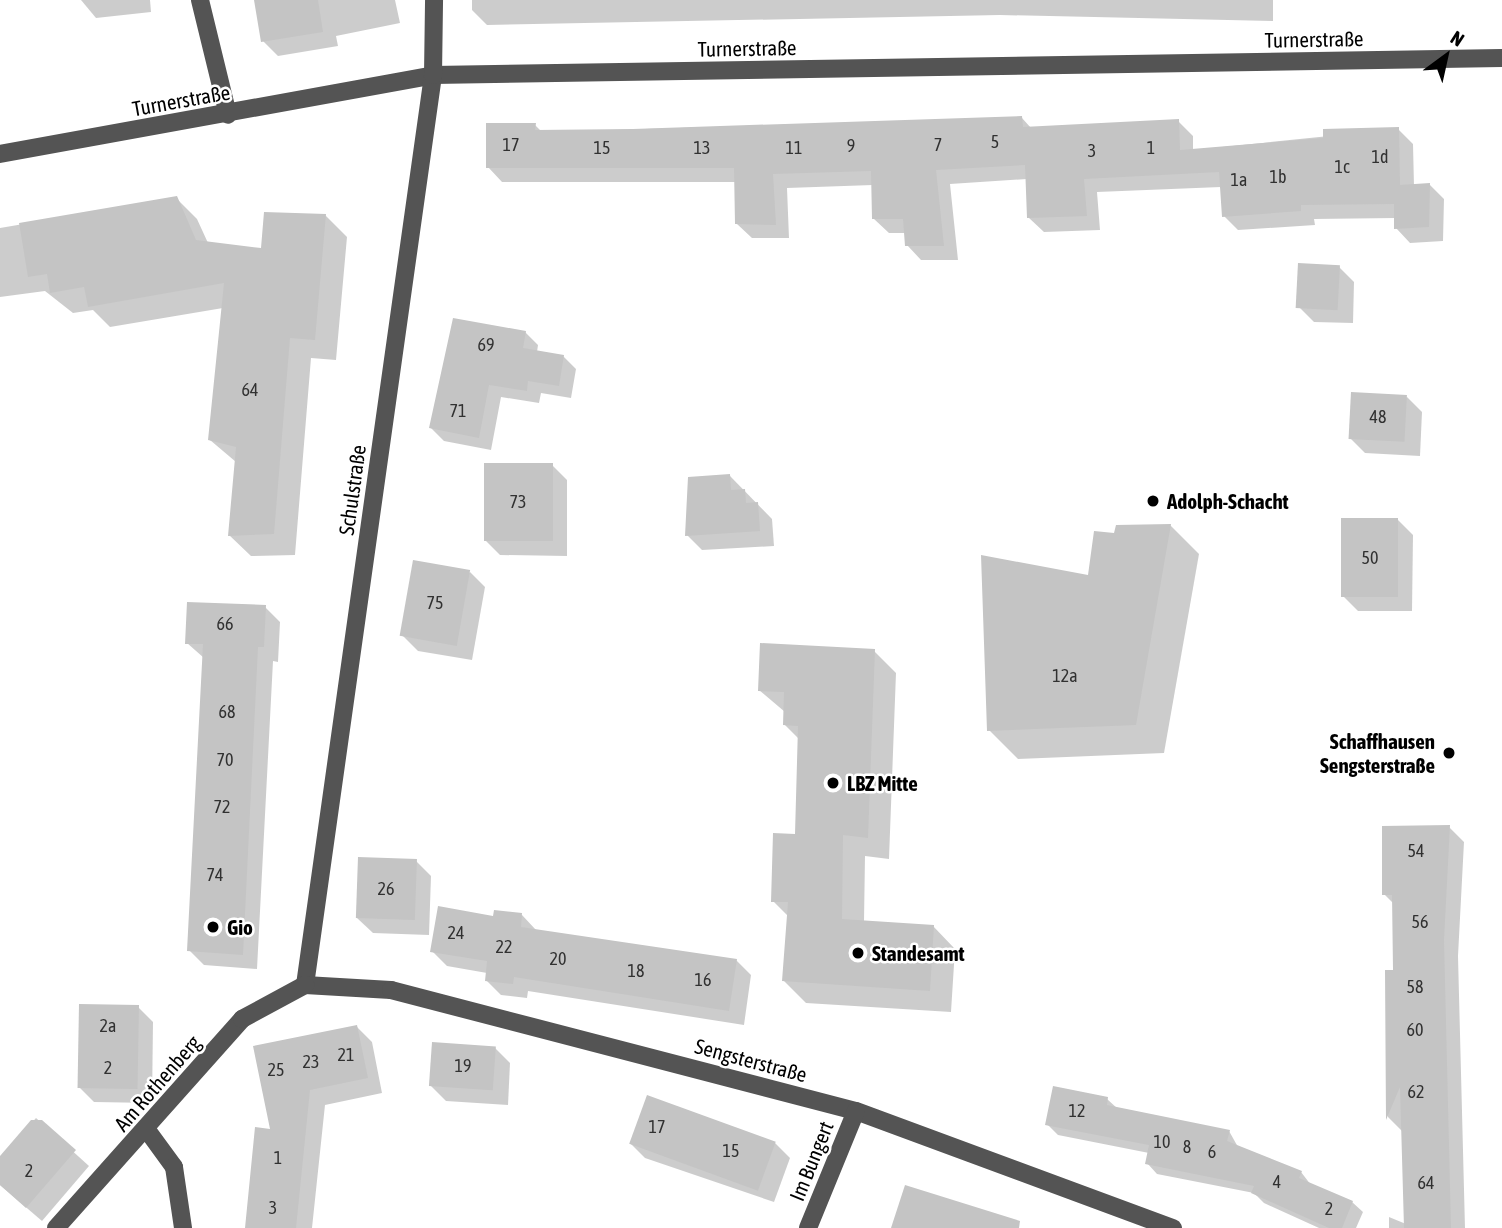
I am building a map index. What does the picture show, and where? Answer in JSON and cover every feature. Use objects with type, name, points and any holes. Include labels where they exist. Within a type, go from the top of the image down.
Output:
[{"type":"street","points":[[200,0],[228,115]]},
{"type":"street","name":"Schulstraße","points":[[305,985],[433,75],[434,0]]},
{"type":"street","name":"Turnerstraße","points":[[0,154],[228,115],[433,75],[1502,58]]},
{"type":"street","name":"Sengsterstraße","points":[[305,985],[391,990],[856,1111],[1173,1228]]},
{"type":"street","name":"Am Rothenberg","points":[[56,1228],[147,1130],[242,1019],[305,985]]},
{"type":"street","name":"Im Bungert","points":[[808,1228],[856,1111]]},
{"type":"street","points":[[147,1130],[174,1167],[183,1228]]},
{"type":"building","points":[[254,0],[318,0],[323,32],[261,42]]},
{"type":"building","points":[[1022,116],[1023,127],[1179,119],[1180,150],[1323,138],[1323,129],[1399,127],[1400,185],[1430,183],[1429,227],[1394,229],[1394,204],[1301,205],[1301,211],[1222,217],[1219,172],[1084,179],[1087,216],[1027,218],[1025,165],[936,170],[944,246],[905,246],[903,219],[872,219],[871,171],[773,174],[776,225],[735,224],[734,168],[486,168],[486,123],[536,123],[535,130],[633,129]]},
{"type":"building","points":[[177,196],[196,240],[261,248],[264,212],[326,214],[315,340],[290,338],[274,534],[228,536],[236,447],[208,440],[224,283],[88,307],[84,287],[50,293],[47,274],[28,277],[19,223]]},
{"type":"building","points":[[1298,263],[1340,265],[1338,310],[1296,308]]},
{"type":"building","points":[[453,318],[526,331],[523,348],[564,355],[559,386],[528,381],[527,391],[489,385],[479,438],[429,428]]},
{"type":"building","points":[[1351,392],[1407,395],[1404,442],[1349,439]]},
{"type":"building","points":[[484,463],[553,463],[553,541],[484,541]]},
{"type":"building","points":[[730,474],[731,490],[745,489],[746,503],[758,502],[760,531],[685,536],[688,477]]},
{"type":"building","points":[[1341,518],[1398,518],[1398,597],[1341,597]]},
{"type":"building","points":[[1171,524],[1136,725],[987,731],[981,555],[1088,575],[1094,531],[1114,533],[1116,525]]},
{"type":"building","points":[[413,560],[470,570],[457,646],[400,636]]},
{"type":"building","points":[[187,602],[266,605],[264,647],[258,647],[243,955],[187,951],[203,644],[185,644]]},
{"type":"building","points":[[760,643],[875,649],[868,838],[843,835],[842,919],[934,925],[930,991],[782,981],[788,902],[771,902],[773,833],[795,834],[798,726],[783,725],[784,692],[758,691]]},
{"type":"building","points":[[1450,825],[1444,940],[1451,1228],[1404,1228],[1400,1087],[1386,1120],[1385,970],[1393,970],[1392,895],[1382,895],[1382,826]]},
{"type":"building","points":[[358,857],[417,859],[415,920],[356,918]]},
{"type":"building","points":[[438,906],[493,916],[494,910],[522,913],[521,927],[737,959],[729,1011],[514,977],[513,984],[485,981],[487,961],[430,952]]},
{"type":"building","points":[[79,1004],[139,1005],[138,1089],[78,1088]]},
{"type":"building","points":[[357,1025],[368,1078],[310,1090],[296,1228],[245,1228],[255,1127],[270,1129],[253,1046]]},
{"type":"building","points":[[432,1042],[496,1046],[493,1090],[429,1086]]},
{"type":"building","points":[[1053,1086],[1108,1097],[1107,1105],[1230,1130],[1227,1141],[1302,1171],[1299,1178],[1353,1201],[1342,1228],[1329,1228],[1251,1193],[1254,1186],[1145,1164],[1149,1145],[1045,1125]]},
{"type":"building","points":[[647,1095],[776,1142],[758,1191],[629,1144]]},
{"type":"building","points":[[31,1120],[42,1120],[76,1150],[26,1208],[0,1185],[0,1156]]},
{"type":"building","points":[[905,1185],[1020,1221],[1019,1228],[891,1228]]},
{"type":"place","name":"Adolph-Schacht","points":[[1153,501]]},
{"type":"place","name":"Schaffhausen Sengsterstraße","points":[[1449,753]]},
{"type":"place","name":"LBZ Mitte","points":[[833,783]]},
{"type":"place","name":"Gio","points":[[213,927]]},
{"type":"place","name":"Standesamt","points":[[858,953]]}]
